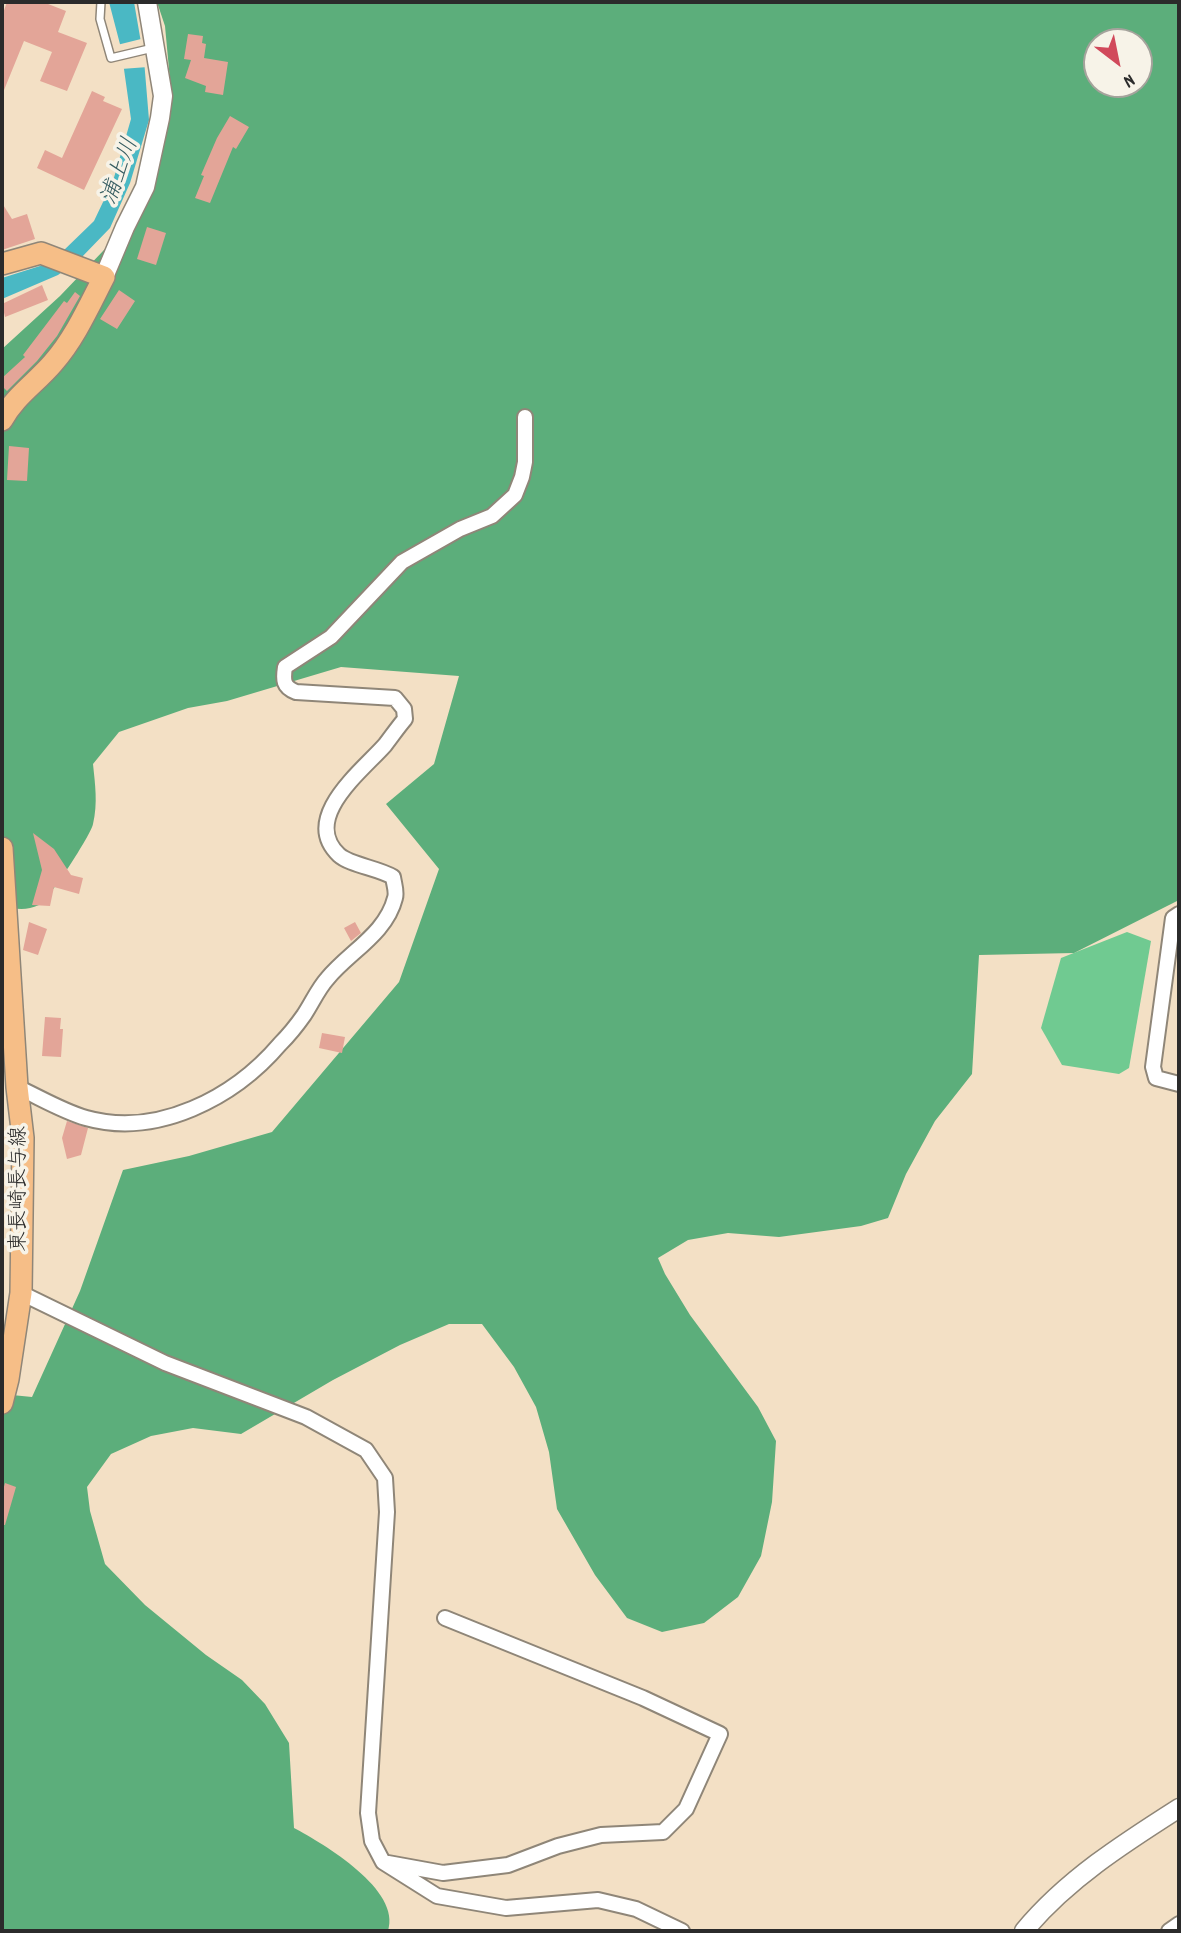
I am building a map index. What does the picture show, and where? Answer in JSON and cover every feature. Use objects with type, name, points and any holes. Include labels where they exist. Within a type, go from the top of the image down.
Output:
[{"type":"main road","points":[[2,264],[41,253],[104,277],[80,324],[54,363],[10,405],[2,420]]},
{"type":"main road","name":"東長崎長与線","points":[[2,848],[17,1087],[23,1138],[21,1293],[2,1403]]},
{"type":"street","points":[[104,277],[145,187],[163,96],[147,2]]},
{"type":"street","points":[[17,1087],[85,1118],[123,1123],[164,1119],[187,1112],[241,1082],[279,1046],[304,1015],[326,979],[386,920],[396,896],[393,877],[381,870],[342,858],[330,845],[326,829],[330,807],[405,719],[404,709],[396,698],[296,692],[288,689],[284,680],[285,667],[331,637],[402,562],[460,529],[492,516],[515,495],[525,462],[525,417]]},
{"type":"street","points":[[1179,914],[1174,918],[1153,1068],[1156,1078],[1179,1084]]},
{"type":"street","points":[[21,1293],[165,1363],[306,1417],[366,1450],[385,1478],[387,1512],[368,1813],[372,1841],[383,1862],[437,1896],[506,1908],[598,1900],[636,1909],[682,1931]]},
{"type":"street","points":[[383,1862],[443,1873],[508,1865],[558,1846],[601,1835],[663,1832],[686,1809],[720,1734],[643,1698],[445,1618]]},
{"type":"street","points":[[1024,1931],[1053,1900],[1100,1861],[1179,1808]]},
{"type":"street","points":[[1169,1931],[1179,1924]]},
{"type":"lane","points":[[101,2],[100,19],[111,58],[155,48]]},
{"type":"green space","points":[[157,2],[1179,2],[1179,900],[1074,953],[979,955],[972,1074],[935,1121],[906,1174],[888,1218],[861,1226],[779,1237],[728,1233],[688,1240],[658,1258],[690,1315],[758,1407],[776,1441],[772,1502],[761,1556],[738,1597],[704,1623],[662,1632],[627,1618],[595,1575],[557,1509],[549,1452],[536,1407],[514,1367],[482,1324],[449,1324],[400,1345],[333,1380],[241,1434],[193,1428],[151,1436],[111,1454],[87,1487],[90,1511],[105,1564],[145,1605],[206,1655],[242,1680],[265,1704],[289,1743],[294,1828],[341,1857],[372,1885],[383,1900],[389,1915],[388,1931],[2,1931],[2,1394],[32,1397],[80,1291],[123,1170],[189,1156],[272,1132],[399,982],[439,869],[386,804],[434,764],[459,676],[341,667],[227,701],[188,708],[119,732],[93,764],[95,816],[85,841],[69,867],[39,905],[20,909],[2,906],[2,349],[60,296],[125,228],[157,163],[171,91],[165,26]]},
{"type":"green space","points":[[1127,932],[1151,941],[1129,1068],[1119,1074],[1062,1065],[1041,1028],[1061,958]]},
{"type":"water","name":"浦上川","points":[[109,2],[134,2],[144,60],[149,120],[130,183],[110,228],[80,259],[58,275],[2,299],[2,278],[40,266],[61,253],[94,221],[113,181],[131,119],[121,48]]},
{"type":"pier","points":[[145,38],[148,67],[121,69],[117,45]]},
{"type":"building","points":[[7,2],[43,2],[66,11],[58,32],[87,43],[67,91],[40,81],[52,52],[24,41],[2,95],[2,16]]},
{"type":"building","points":[[188,34],[203,36],[202,43],[206,44],[204,58],[228,62],[223,95],[205,92],[206,86],[185,78],[191,60],[184,59]]},
{"type":"building","points":[[92,91],[105,97],[103,101],[122,109],[84,190],[37,168],[45,150],[62,158]]},
{"type":"building","points":[[230,116],[249,127],[236,149],[233,147],[210,203],[195,198],[204,176],[201,175]]},
{"type":"building","points":[[2,203],[12,219],[27,214],[35,239],[2,250]]},
{"type":"building","points":[[147,227],[166,233],[156,265],[137,259]]},
{"type":"building","points":[[42,285],[48,300],[5,317],[2,304]]},
{"type":"building","points":[[119,290],[135,301],[117,329],[100,319]]},
{"type":"building","points":[[75,292],[80,296],[57,336],[7,391],[2,386],[2,378],[25,357],[23,355],[64,301],[67,303]]},
{"type":"building","points":[[9,446],[29,448],[27,481],[7,480]]},
{"type":"building","points":[[33,833],[54,849],[71,875],[83,878],[79,894],[54,887],[50,906],[32,905],[42,870]]},
{"type":"building","points":[[29,922],[47,929],[38,955],[23,950]]},
{"type":"building","points":[[355,922],[361,933],[351,941],[344,928]]},
{"type":"building","points":[[45,1017],[61,1018],[61,1057],[42,1056]]},
{"type":"building","points":[[322,1033],[345,1037],[342,1053],[319,1048]]},
{"type":"building","points":[[67,1121],[88,1128],[81,1155],[67,1159],[62,1138]]},
{"type":"building","points":[[5,1483],[16,1487],[5,1525],[2,1525],[2,1494]]}]
